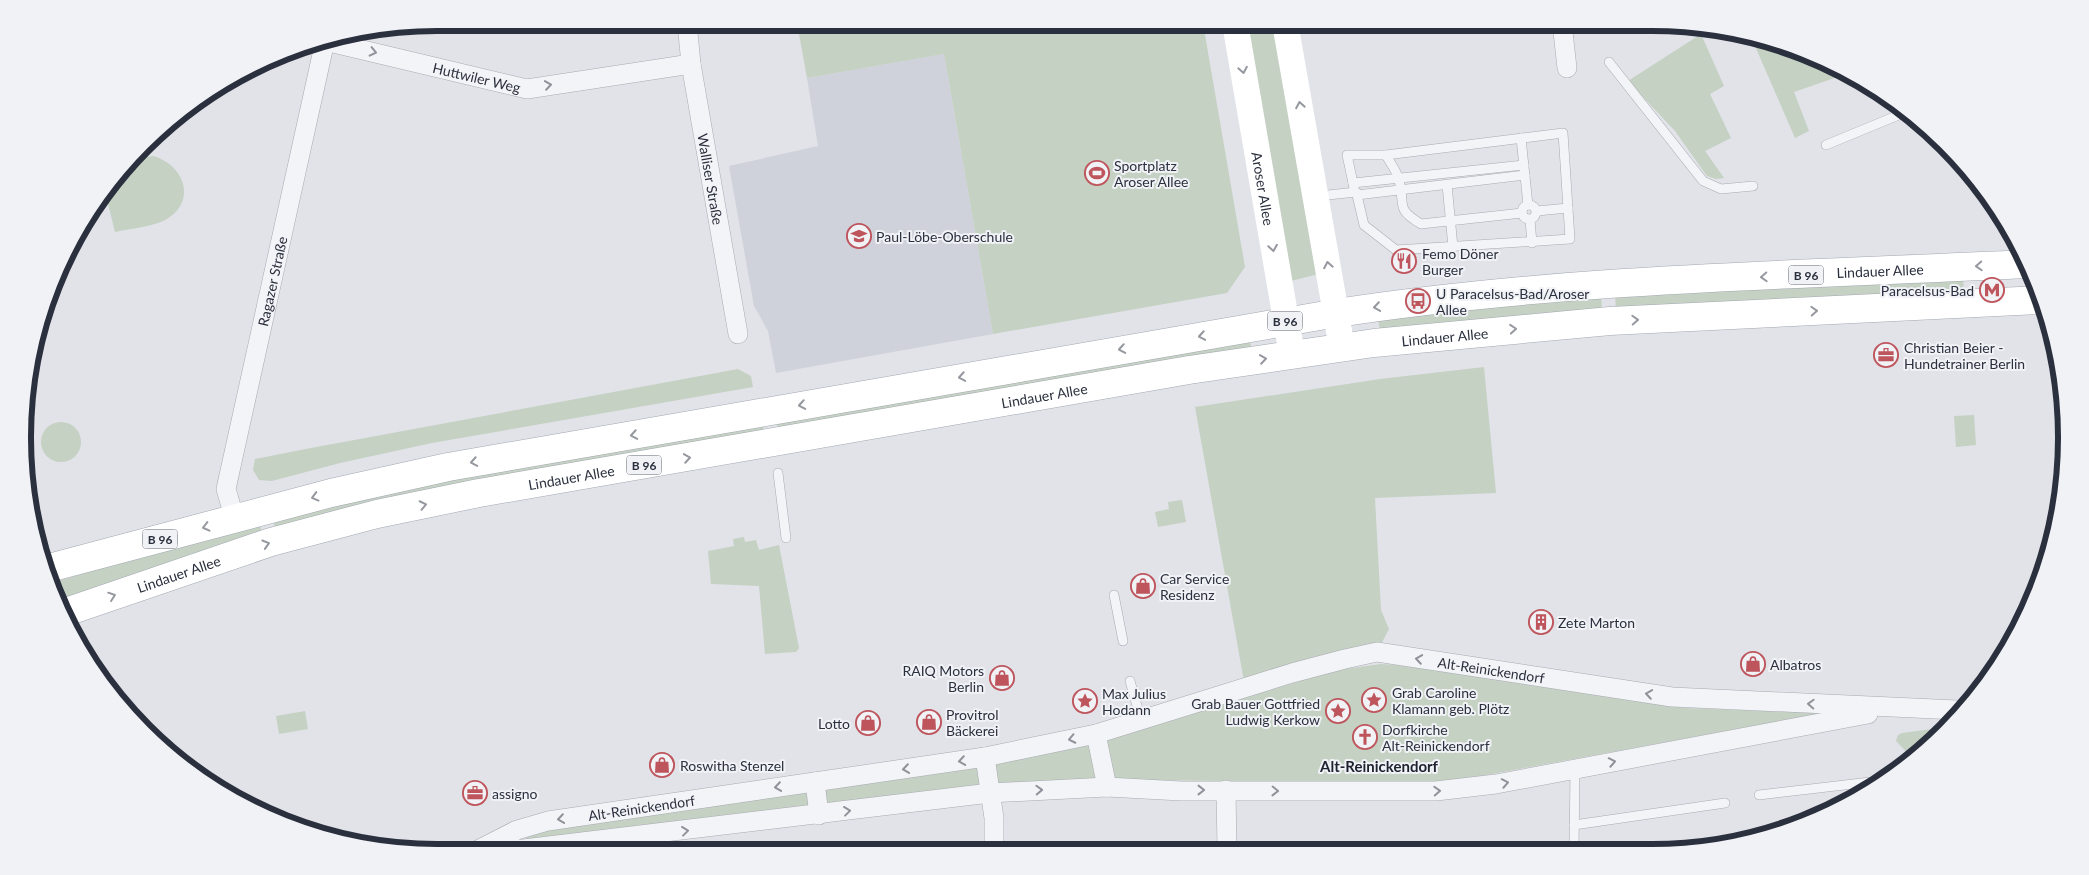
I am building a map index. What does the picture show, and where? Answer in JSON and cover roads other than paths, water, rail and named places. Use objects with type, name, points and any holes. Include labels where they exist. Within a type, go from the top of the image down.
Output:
[{"type":"main road","name":"Aroser Allee","points":[[1237,31],[1292,355]]},
{"type":"main road","points":[[1287,31],[1342,348]]},
{"type":"main road","name":"Lindauer Allee","points":[[53,567],[331,493],[448,467],[1337,313],[1418,301],[1600,285],[2019,264]]},
{"type":"main road","name":"Lindauer Allee","points":[[70,611],[271,542],[377,514],[576,476],[1189,370],[1342,348],[1483,332],[1610,321],[2034,300]]},
{"type":"street","name":"Walliser Straße","points":[[688,31],[691,64],[738,334]]},
{"type":"street","points":[[1563,31],[1567,68]]},
{"type":"street","name":"Huttwiler Weg","points":[[337,44],[527,89],[691,64]]},
{"type":"street","name":"Ragazer Straße","points":[[235,520],[226,489],[324,48]]},
{"type":"street","name":"Alt-Reinickendorf","points":[[490,844],[517,830],[540,823],[985,757],[1096,734],[1284,675],[1377,652],[1672,697],[1953,710]]},
{"type":"street","name":"Alt-Reinickendorf","points":[[566,844],[990,793],[1107,787],[1436,792],[1496,784],[1898,708]]},
{"type":"street","points":[[1096,734],[1107,787]]},
{"type":"street","points":[[985,757],[994,818],[994,844]]},
{"type":"street","points":[[815,782],[819,814]]},
{"type":"street","points":[[1226,790],[1227,844]]},
{"type":"lane","points":[[1609,62],[1703,181],[1721,188],[1753,186]]},
{"type":"lane","points":[[1826,145],[1899,115]]},
{"type":"lane","points":[[1562,133],[1570,240],[1396,250],[1364,225],[1347,155],[1386,155],[1562,133]]},
{"type":"lane","points":[[1521,138],[1528,204]]},
{"type":"lane","points":[[1386,155],[1399,180],[1402,207],[1408,216],[1421,224],[1522,213]]},
{"type":"lane","points":[[1316,196],[1399,180],[1524,165]]},
{"type":"lane","points":[[1355,190],[1400,190],[1525,175]]},
{"type":"lane","points":[[1447,185],[1453,247]]},
{"type":"lane","points":[[1528,204],[1534,206],[1537,211],[1536,217],[1530,220],[1524,218],[1522,213],[1523,208],[1528,204]]},
{"type":"lane","points":[[1537,211],[1568,208]]},
{"type":"lane","points":[[1530,220],[1532,243]]},
{"type":"lane","points":[[778,473],[786,538]]},
{"type":"lane","points":[[1114,595],[1123,641]]},
{"type":"lane","points":[[1130,681],[1141,720]]},
{"type":"lane","points":[[1574,769],[1574,844]]},
{"type":"lane","points":[[1759,795],[1865,783]]},
{"type":"lane","points":[[1574,825],[1725,803]]},
{"type":"place","name":"Sportplatz Aroser Allee","points":[[1097,173]]},
{"type":"place","name":"Paul-Löbe-Oberschule","points":[[859,236]]},
{"type":"place","name":"Femo Döner Burger","points":[[1404,261]]},
{"type":"place","name":"Paracelsus-Bad","points":[[1992,290]]},
{"type":"place","name":"U Paracelsus-Bad/Aroser Allee","points":[[1418,301]]},
{"type":"place","name":"Christian Beier - Hundetrainer Berlin","points":[[1886,355]]},
{"type":"place","name":"Car Service Residenz","points":[[1143,586]]},
{"type":"place","name":"Zete Marton","points":[[1541,622]]},
{"type":"place","name":"Albatros","points":[[1753,664]]},
{"type":"place","name":"RAIQ Motors Berlin","points":[[1002,678]]},
{"type":"place","name":"Grab Caroline Klamann geb. Plötz","points":[[1374,700]]},
{"type":"place","name":"Max Julius Hodann","points":[[1085,701]]},
{"type":"place","name":"Grab Bauer Gottfried Ludwig Kerkow","points":[[1338,711]]},
{"type":"place","name":"Provitrol Bäckerei","points":[[929,722]]},
{"type":"place","name":"Lotto","points":[[868,723]]},
{"type":"place","name":"Dorfkirche Alt-Reinickendorf","points":[[1365,737]]},
{"type":"place","name":"Roswitha Stenzel","points":[[662,765]]},
{"type":"place","name":"assigno","points":[[475,793]]},
{"type":"district","name":"Alt-Reinickendorf","points":[[1379,766]]}]
